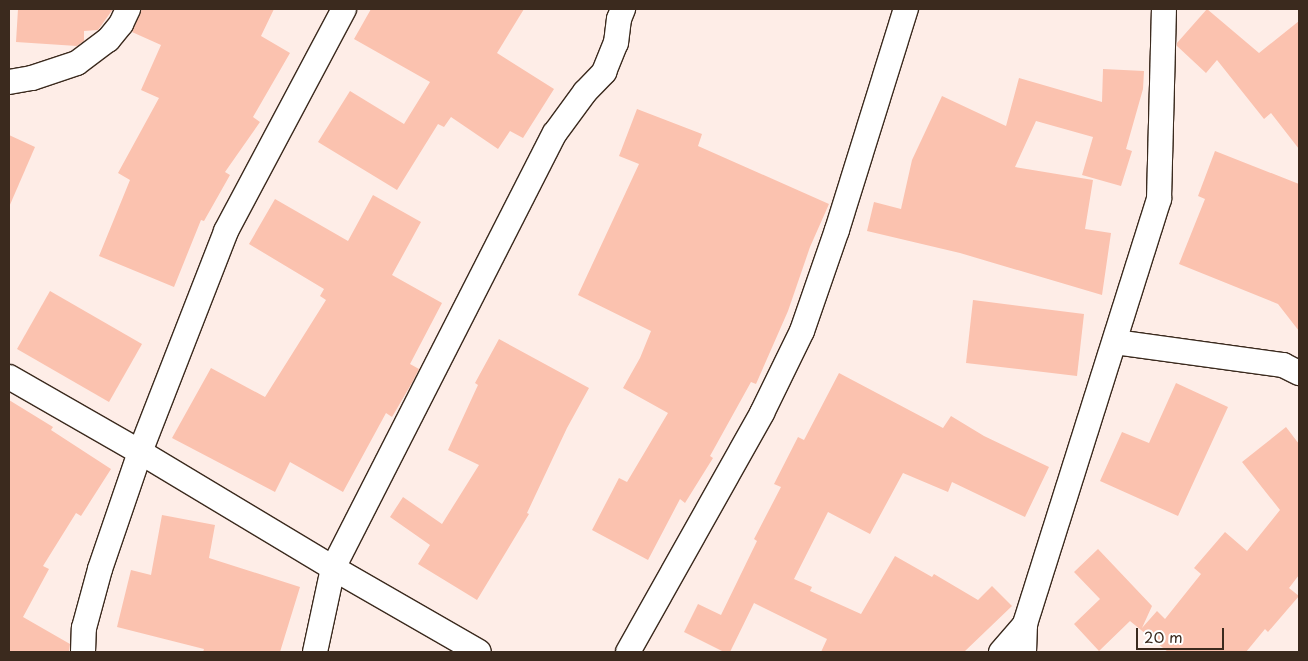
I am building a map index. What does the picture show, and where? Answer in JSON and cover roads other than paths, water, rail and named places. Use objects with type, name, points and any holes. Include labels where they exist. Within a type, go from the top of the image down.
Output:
[{"type":"street","points":[[9,82],[32,78],[77,63],[108,40],[121,24],[128,9]]},
{"type":"street","points":[[83,652],[84,628],[100,569],[140,452],[226,231],[344,9]]},
{"type":"street","points":[[315,652],[333,568],[555,133],[585,92],[604,72],[616,43],[619,20],[623,9]]},
{"type":"street","points":[[628,652],[762,413],[802,331],[837,230],[906,9]]},
{"type":"street","points":[[1024,652],[1025,624],[1159,199],[1164,9]]},
{"type":"street","points":[[1115,342],[1283,365],[1299,373]]},
{"type":"street","points":[[9,377],[479,652]]},
{"type":"street","points":[[1001,652],[1025,624]]}]
